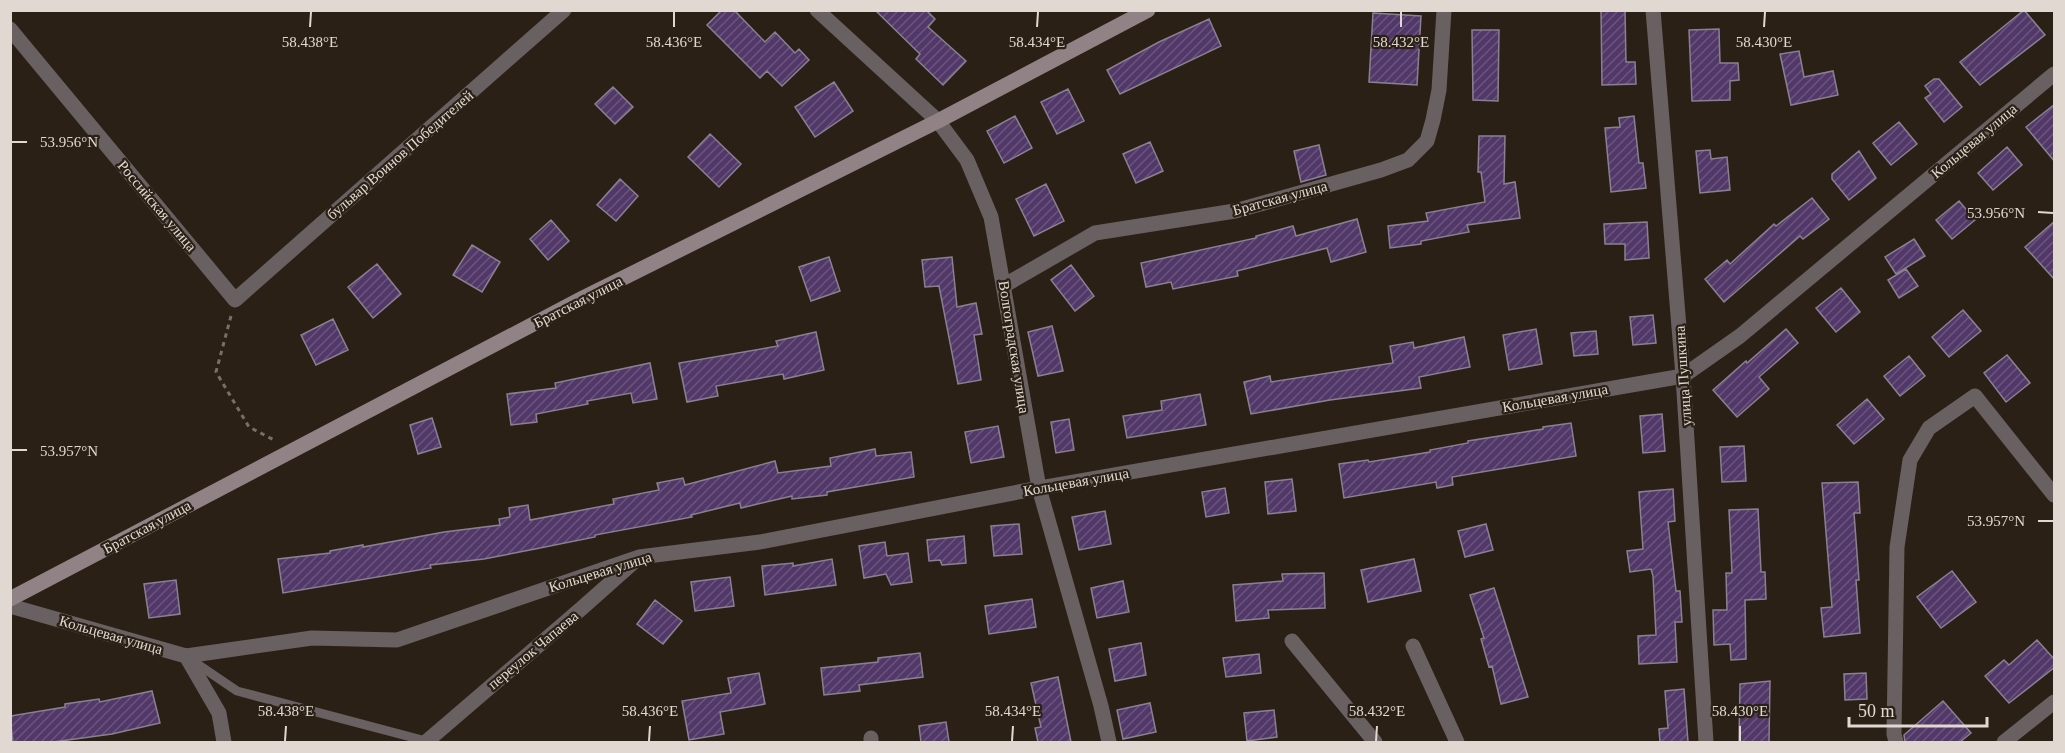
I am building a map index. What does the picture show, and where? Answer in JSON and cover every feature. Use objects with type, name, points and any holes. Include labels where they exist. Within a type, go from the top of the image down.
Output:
[{"type":"main road","name":"Братская улица","points":[[10,599],[581,299],[938,121],[1148,10]]},
{"type":"street","name":"бульвар Воинов Победителей","points":[[235,300],[564,10]]},
{"type":"street","name":"Волгоградская улица","points":[[817,10],[938,121],[967,160],[991,217],[1005,285],[1023,405],[1039,488],[1101,706],[1109,742]]},
{"type":"street","name":"Братская улица","points":[[1005,285],[1095,233],[1235,211],[1381,170],[1408,159],[1427,141],[1433,120],[1439,90],[1444,10]]},
{"type":"street","name":"улица Пушкина","points":[[1653,10],[1683,376],[1706,742]]},
{"type":"street","name":"Российская улица","points":[[10,29],[235,300]]},
{"type":"street","name":"Кольцевая улица","points":[[10,606],[186,656],[312,638],[397,640],[639,557],[760,542],[1039,488],[1683,376],[1740,336],[2055,74]]},
{"type":"street","points":[[1896,742],[1894,734],[1897,547],[1910,460],[1929,428],[1975,396],[2055,495]]},
{"type":"street","name":"переулок Чапаева","points":[[426,742],[639,557]]},
{"type":"street","points":[[1292,641],[1375,742]]},
{"type":"street","points":[[1413,646],[1457,742]]},
{"type":"street","points":[[186,656],[219,713],[224,742]]},
{"type":"street","points":[[2004,742],[2055,702]]},
{"type":"lane","points":[[186,656],[237,691],[426,742]]},
{"type":"path","points":[[235,300],[216,372],[249,427],[293,450]]},
{"type":"building","points":[[722,10],[734,10],[765,42],[775,32],[795,53],[799,49],[809,60],[782,86],[767,71],[760,78],[707,25]]},
{"type":"building","points":[[875,10],[926,10],[935,19],[928,27],[966,61],[943,85],[916,59],[920,54]]},
{"type":"building","points":[[1601,10],[1625,10],[1626,62],[1635,62],[1636,84],[1602,85]]},
{"type":"building","points":[[2024,10],[2045,35],[1980,85],[1960,62]]},
{"type":"building","points":[[1373,13],[1421,16],[1417,85],[1369,82]]},
{"type":"building","points":[[1209,19],[1221,46],[1120,94],[1107,70]]},
{"type":"building","points":[[1719,29],[1720,63],[1738,63],[1739,80],[1730,81],[1730,100],[1692,101],[1689,30]]},
{"type":"building","points":[[1472,30],[1499,30],[1498,101],[1473,100]]},
{"type":"building","points":[[1799,51],[1804,77],[1833,71],[1838,95],[1791,105],[1780,54]]},
{"type":"building","points":[[1934,79],[1939,79],[1962,107],[1944,122],[1925,98],[1931,94],[1925,86]]},
{"type":"building","points":[[834,82],[853,111],[815,137],[795,107]]},
{"type":"building","points":[[613,87],[633,107],[615,124],[595,104]]},
{"type":"building","points":[[1068,89],[1084,121],[1057,134],[1041,102]]},
{"type":"building","points":[[2055,104],[2055,162],[2026,127]]},
{"type":"building","points":[[1015,116],[1032,148],[1004,163],[987,131]]},
{"type":"building","points":[[1634,116],[1639,163],[1643,163],[1646,188],[1611,192],[1605,128],[1620,127],[1619,118]]},
{"type":"building","points":[[1899,122],[1917,144],[1891,165],[1873,143]]},
{"type":"building","points":[[710,134],[741,164],[719,187],[688,157]]},
{"type":"building","points":[[1479,136],[1505,136],[1504,184],[1515,182],[1520,218],[1467,225],[1469,232],[1421,241],[1421,244],[1390,248],[1388,226],[1428,221],[1426,213],[1485,202],[1481,172],[1478,172]]},
{"type":"building","points":[[1150,142],[1163,171],[1136,183],[1123,154]]},
{"type":"building","points":[[1319,145],[1326,175],[1301,182],[1294,151]]},
{"type":"building","points":[[2007,147],[2022,165],[1993,190],[1978,173]]},
{"type":"building","points":[[1710,150],[1711,159],[1727,157],[1730,190],[1700,193],[1696,151]]},
{"type":"building","points":[[1859,151],[1876,178],[1849,200],[1832,179],[1832,174]]},
{"type":"building","points":[[620,179],[638,196],[616,221],[597,205]]},
{"type":"building","points":[[1046,184],[1064,221],[1034,236],[1016,199]]},
{"type":"building","points":[[1812,198],[1829,219],[1803,239],[1800,236],[1724,302],[1705,279],[1727,260],[1730,264],[1774,224],[1776,226]]},
{"type":"building","points":[[1959,201],[1975,220],[1952,239],[1936,220]]},
{"type":"building","points":[[1357,219],[1366,252],[1331,262],[1327,248],[1237,271],[1238,276],[1173,289],[1171,282],[1146,287],[1141,263],[1256,238],[1256,236],[1293,226],[1296,236]]},
{"type":"building","points":[[551,220],[569,241],[548,260],[530,239]]},
{"type":"building","points":[[2055,221],[2055,280],[2025,247]]},
{"type":"building","points":[[1647,222],[1649,258],[1625,260],[1625,244],[1605,244],[1604,224]]},
{"type":"building","points":[[1914,239],[1925,256],[1896,274],[1885,257]]},
{"type":"building","points":[[472,245],[500,262],[482,292],[453,275]]},
{"type":"building","points":[[829,257],[840,291],[811,301],[799,267]]},
{"type":"building","points":[[952,257],[957,307],[976,303],[982,334],[974,335],[981,380],[958,384],[939,286],[925,287],[922,260]]},
{"type":"building","points":[[377,264],[401,294],[373,318],[348,287]]},
{"type":"building","points":[[1071,265],[1094,296],[1075,311],[1051,280]]},
{"type":"building","points":[[1906,269],[1918,286],[1899,298],[1888,280]]},
{"type":"building","points":[[1841,288],[1860,312],[1836,332],[1816,308]]},
{"type":"building","points":[[1963,310],[1981,331],[1949,357],[1932,337]]},
{"type":"building","points":[[1653,315],[1656,343],[1633,345],[1630,317]]},
{"type":"building","points":[[333,319],[348,350],[316,365],[301,335]]},
{"type":"building","points":[[1052,326],[1063,371],[1038,376],[1028,332]]},
{"type":"building","points":[[1536,329],[1542,364],[1509,370],[1503,335]]},
{"type":"building","points":[[1786,329],[1798,343],[1759,377],[1769,389],[1737,417],[1713,390]]},
{"type":"building","points":[[1596,331],[1598,354],[1574,356],[1571,333]]},
{"type":"building","points":[[816,332],[824,370],[784,379],[783,374],[716,386],[718,396],[687,402],[679,363],[778,346],[776,341]]},
{"type":"building","points":[[1464,337],[1470,367],[1419,377],[1421,388],[1330,400],[1251,414],[1244,382],[1270,376],[1271,382],[1393,363],[1390,346],[1413,342],[1414,348]]},
{"type":"building","points":[[2007,355],[2030,383],[2006,402],[1984,373]]},
{"type":"building","points":[[1909,356],[1925,376],[1900,396],[1884,376]]},
{"type":"building","points":[[650,363],[657,399],[633,403],[631,393],[536,414],[537,422],[511,425],[507,394],[556,388],[555,383]]},
{"type":"building","points":[[1200,394],[1206,425],[1127,438],[1123,416],[1162,410],[1161,401]]},
{"type":"building","points":[[1867,399],[1884,419],[1854,444],[1837,425]]},
{"type":"building","points":[[1662,414],[1665,451],[1643,453],[1640,416]]},
{"type":"building","points":[[432,418],[441,447],[418,454],[410,425]]},
{"type":"building","points":[[1069,419],[1074,450],[1056,453],[1051,422]]},
{"type":"building","points":[[1571,423],[1576,456],[1452,477],[1453,485],[1437,488],[1436,482],[1344,498],[1339,464],[1368,460],[1369,462],[1430,452],[1430,450],[1468,443],[1468,441]]},
{"type":"building","points":[[998,426],[1004,457],[971,463],[965,432]]},
{"type":"building","points":[[1744,446],[1746,481],[1722,482],[1720,447]]},
{"type":"building","points":[[875,449],[876,456],[911,452],[914,477],[827,492],[827,495],[792,499],[792,496],[741,508],[740,503],[691,515],[692,517],[535,549],[484,559],[430,565],[431,568],[283,593],[278,559],[330,553],[330,551],[363,545],[363,547],[444,532],[500,525],[499,519],[510,517],[509,508],[528,505],[530,520],[614,504],[613,499],[659,490],[657,483],[683,478],[685,485],[775,461],[778,473],[831,466],[830,458]]},
{"type":"building","points":[[1292,479],[1296,511],[1268,514],[1265,482]]},
{"type":"building","points":[[1858,482],[1860,513],[1854,513],[1860,633],[1824,637],[1821,608],[1832,607],[1822,483]]},
{"type":"building","points":[[1225,488],[1229,513],[1206,517],[1202,492]]},
{"type":"building","points":[[1673,489],[1675,521],[1668,522],[1676,591],[1680,591],[1682,622],[1675,622],[1677,662],[1639,664],[1638,636],[1656,635],[1653,576],[1651,569],[1630,572],[1627,551],[1643,549],[1639,492]]},
{"type":"building","points":[[1758,509],[1761,572],[1765,572],[1766,599],[1745,600],[1746,659],[1731,660],[1730,644],[1714,645],[1713,610],[1727,610],[1726,573],[1732,573],[1729,510]]},
{"type":"building","points":[[1105,511],[1111,544],[1079,550],[1072,517]]},
{"type":"building","points":[[1019,524],[1022,554],[994,556],[991,526]]},
{"type":"building","points":[[1486,524],[1493,550],[1465,557],[1458,531]]},
{"type":"building","points":[[964,536],[966,563],[942,565],[940,560],[929,561],[927,540]]},
{"type":"building","points":[[885,542],[887,556],[908,553],[912,582],[891,585],[886,574],[864,578],[859,546]]},
{"type":"building","points":[[832,559],[836,585],[765,595],[762,566],[793,563],[793,566]]},
{"type":"building","points":[[1414,559],[1421,591],[1368,602],[1361,570]]},
{"type":"building","points":[[1952,571],[1976,602],[1941,628],[1917,597]]},
{"type":"building","points":[[1324,573],[1325,608],[1268,610],[1269,618],[1236,621],[1233,585],[1283,581],[1282,574]]},
{"type":"building","points":[[730,577],[734,606],[695,611],[691,582]]},
{"type":"building","points":[[176,580],[180,614],[149,618],[144,584]]},
{"type":"building","points":[[1123,581],[1129,612],[1097,618],[1091,588]]},
{"type":"building","points":[[1494,588],[1528,697],[1501,704],[1470,595]]},
{"type":"building","points":[[1032,599],[1036,627],[989,634],[985,606]]},
{"type":"building","points":[[655,600],[682,621],[663,644],[637,624]]},
{"type":"building","points":[[2037,640],[2055,660],[2055,667],[2009,703],[1985,676],[2004,660],[2009,665]]},
{"type":"building","points":[[1141,643],[1146,675],[1115,681],[1109,649]]},
{"type":"building","points":[[920,653],[923,677],[859,685],[860,691],[824,695],[821,668],[878,662],[878,658]]},
{"type":"building","points":[[1259,654],[1261,673],[1226,677],[1223,658]]},
{"type":"building","points":[[759,673],[765,704],[720,712],[724,734],[689,740],[682,701],[731,693],[728,678]]},
{"type":"building","points":[[1866,673],[1867,699],[1845,700],[1844,674]]},
{"type":"building","points":[[1058,677],[1071,742],[1038,742],[1035,728],[1041,727],[1031,683]]},
{"type":"building","points":[[1770,681],[1769,742],[1739,742],[1740,684]]},
{"type":"building","points":[[1684,689],[1688,742],[1660,742],[1659,729],[1668,728],[1665,691]]},
{"type":"building","points":[[152,691],[160,723],[112,734],[53,742],[13,742],[10,716],[65,707],[65,704],[99,699],[100,702]]},
{"type":"building","points":[[1943,701],[1971,733],[1960,742],[1905,742],[1904,735]]},
{"type":"building","points":[[1150,703],[1156,732],[1123,739],[1117,710]]},
{"type":"building","points":[[1274,710],[1277,737],[1247,741],[1244,713]]},
{"type":"building","points":[[946,722],[949,742],[921,742],[919,726]]}]
